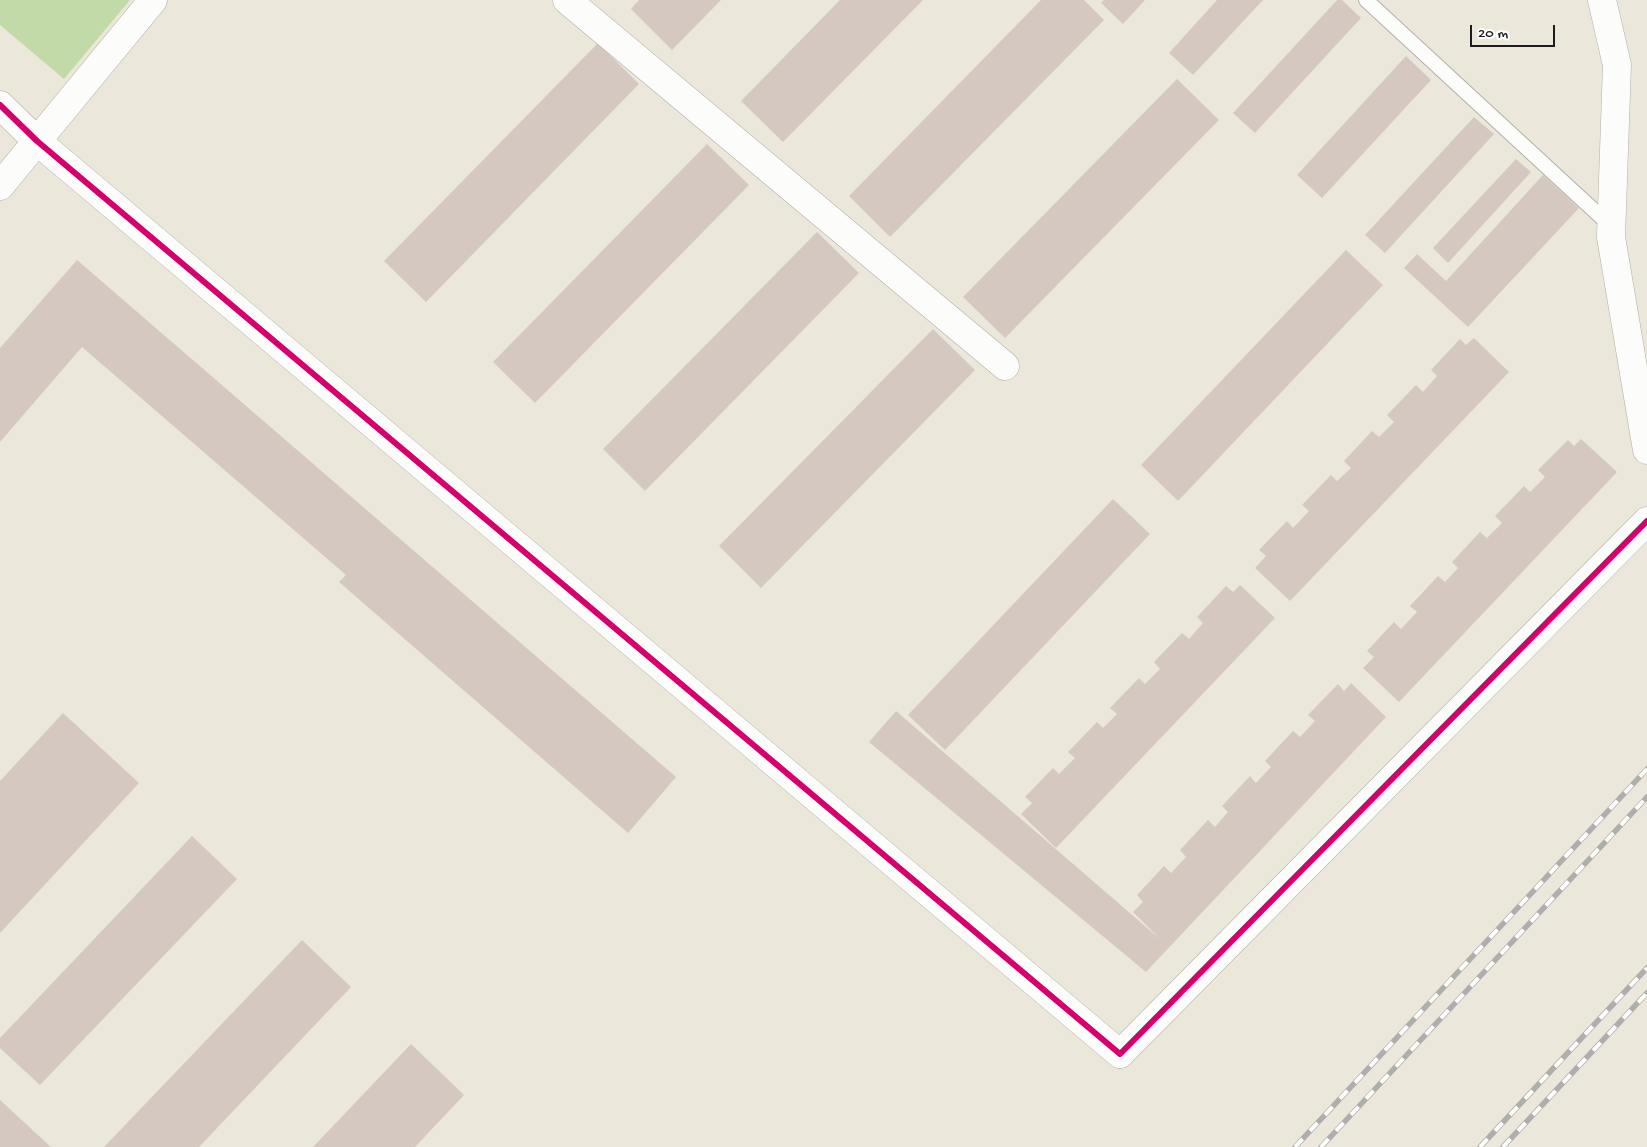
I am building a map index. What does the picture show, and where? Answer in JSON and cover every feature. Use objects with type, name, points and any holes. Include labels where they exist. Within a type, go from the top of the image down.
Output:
[{"type":"street","points":[[0,186],[153,0]]},
{"type":"street","points":[[567,0],[1006,366]]},
{"type":"street","points":[[1602,0],[1617,65],[1611,237],[1647,450]]},
{"type":"street","points":[[0,105],[37,141],[1120,1054],[1647,522]]},
{"type":"lane","points":[[1366,0],[1612,227]]},
{"type":"green space","points":[[0,0],[130,0],[64,79],[0,25]]},
{"type":"building","points":[[639,0],[721,0],[672,50],[631,9]]},
{"type":"building","points":[[840,0],[923,0],[783,142],[741,101]]},
{"type":"building","points":[[1041,0],[1084,0],[1104,20],[890,237],[849,196]]},
{"type":"building","points":[[1104,0],[1145,0],[1123,24],[1101,3]]},
{"type":"building","points":[[1217,0],[1263,0],[1193,75],[1169,53]]},
{"type":"building","points":[[1337,0],[1342,0],[1361,18],[1255,133],[1233,113]]},
{"type":"building","points":[[598,43],[639,84],[426,302],[384,261]]},
{"type":"building","points":[[1406,56],[1431,80],[1322,198],[1297,175]]},
{"type":"building","points":[[1177,79],[1219,120],[1005,338],[963,297]]},
{"type":"building","points":[[1474,117],[1494,134],[1385,253],[1365,235]]},
{"type":"building","points":[[707,144],[749,185],[535,403],[493,362]]},
{"type":"building","points":[[1516,159],[1531,172],[1448,263],[1433,248]]},
{"type":"building","points":[[1543,175],[1579,208],[1468,327],[1404,268],[1417,254],[1446,281]]},
{"type":"building","points":[[817,232],[859,273],[645,491],[603,449]]},
{"type":"building","points":[[1346,250],[1383,285],[1178,501],[1141,465]]},
{"type":"building","points":[[77,260],[676,777],[628,833],[339,582],[346,575],[82,347],[0,442],[0,348]]},
{"type":"building","points":[[933,329],[975,370],[761,588],[719,546]]},
{"type":"building","points":[[1474,338],[1509,372],[1290,601],[1255,568],[1266,556],[1259,550],[1287,521],[1293,528],[1309,511],[1302,505],[1331,475],[1337,481],[1351,468],[1344,461],[1372,431],[1379,437],[1394,422],[1387,415],[1416,385],[1423,392],[1437,376],[1431,370],[1460,339],[1466,345]]},
{"type":"building","points":[[1581,439],[1617,472],[1399,702],[1363,668],[1374,657],[1367,651],[1394,622],[1401,629],[1417,612],[1410,606],[1438,576],[1445,582],[1458,568],[1452,562],[1480,532],[1487,538],[1502,523],[1495,516],[1524,486],[1530,492],[1545,477],[1538,470],[1568,440],[1574,446]]},
{"type":"building","points":[[1113,499],[1150,534],[945,750],[908,715]]},
{"type":"building","points":[[1240,585],[1275,618],[1056,848],[1021,814],[1032,803],[1025,797],[1053,768],[1059,774],[1075,758],[1068,752],[1097,722],[1103,728],[1117,714],[1110,708],[1139,678],[1145,684],[1160,669],[1154,662],[1182,633],[1189,639],[1203,623],[1197,617],[1226,586],[1233,592]]},
{"type":"building","points":[[1351,683],[1386,717],[1146,972],[869,742],[896,711],[1160,939],[1133,912],[1143,902],[1137,895],[1164,866],[1171,873],[1186,857],[1180,850],[1208,820],[1215,827],[1228,812],[1222,806],[1250,776],[1256,783],[1271,767],[1265,761],[1293,731],[1300,737],[1315,721],[1308,715],[1338,684],[1344,691]]},
{"type":"building","points":[[63,713],[139,783],[0,933],[0,781]]},
{"type":"building","points":[[192,836],[237,879],[40,1085],[0,1048],[0,1038]]},
{"type":"building","points":[[302,940],[351,987],[199,1147],[104,1147]]},
{"type":"building","points":[[411,1044],[464,1095],[415,1147],[313,1147]]},
{"type":"building","points":[[0,1100],[51,1147],[0,1147]]},
{"type":"railway","points":[[1295,1147],[1647,769]]},
{"type":"railway","points":[[1321,1147],[1647,797]]},
{"type":"railway","points":[[1480,1147],[1647,968]]},
{"type":"railway","points":[[1503,1147],[1647,993]]},
{"type":"cycle path","points":[[0,105],[37,141],[1120,1054],[1647,521]]}]
